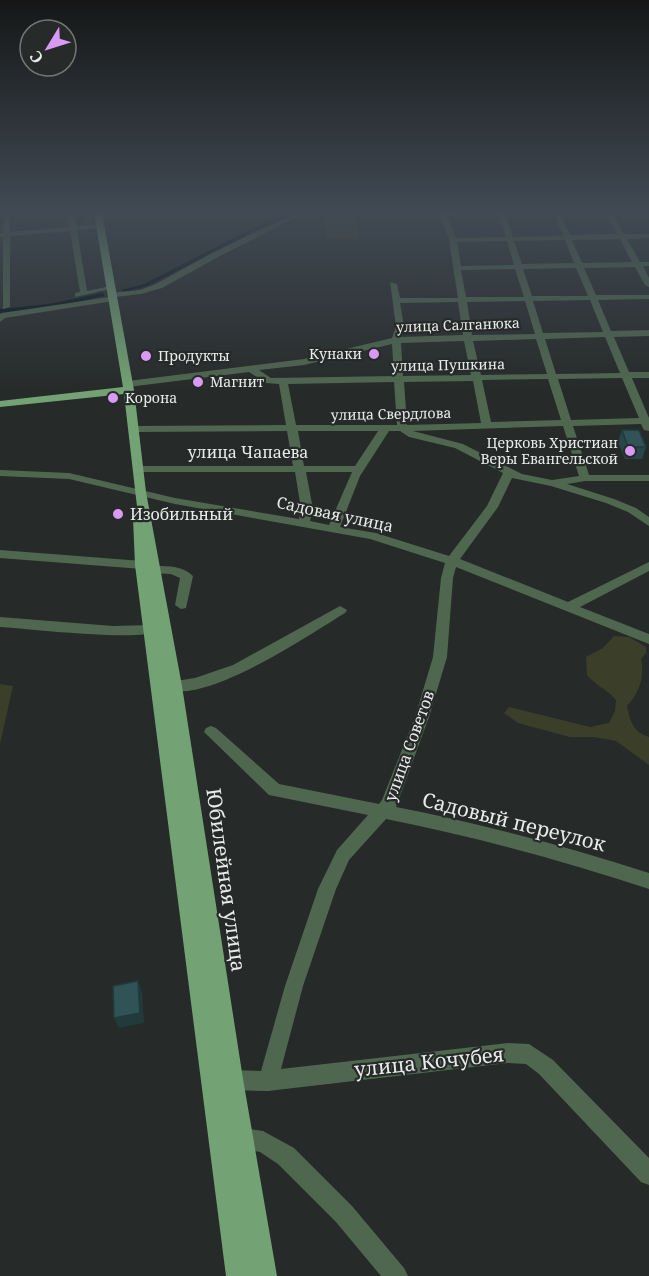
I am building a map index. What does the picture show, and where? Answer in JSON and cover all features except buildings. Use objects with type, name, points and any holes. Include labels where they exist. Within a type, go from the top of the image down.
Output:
[{"type":"main road","name":"Юбилейная улица","points":[[108,273],[134,429],[148,567],[150,630],[181,784],[223,1081],[239,1276]]},
{"type":"main road","points":[[0,404],[128,387]]},
{"type":"main road","name":"Юбилейная улица","points":[[148,567],[174,686],[181,784]]},
{"type":"main road","name":"Юбилейная улица","points":[[223,1081],[243,1139],[264,1276]]},
{"type":"street","points":[[3,273],[3,308],[28,306],[84,294],[141,292],[159,286],[184,273]]},
{"type":"street","points":[[81,273],[84,294]]},
{"type":"street","points":[[458,273],[468,338],[487,425]]},
{"type":"street","points":[[521,273],[538,336],[585,478]]},
{"type":"street","points":[[582,273],[625,376],[648,424]]},
{"type":"street","points":[[393,284],[400,326],[396,340],[402,428],[413,435],[459,446],[509,473],[554,483],[632,510],[649,522]]},
{"type":"street","points":[[0,319],[2,316],[38,312],[112,294]]},
{"type":"street","points":[[397,301],[649,297]]},
{"type":"street","name":"улица Салганюка","points":[[128,387],[326,359],[396,340],[649,333]]},
{"type":"street","name":"улица Пушкина","points":[[252,369],[263,380],[283,381],[649,375]]},
{"type":"street","points":[[283,381],[307,509],[304,523]]},
{"type":"street","name":"улица Свердлова","points":[[134,429],[402,428],[566,422],[648,424]]},
{"type":"street","points":[[333,529],[358,469],[386,428]]},
{"type":"street","name":"улица Чапаева","points":[[138,469],[358,469]]},
{"type":"street","name":"Садовая улица","points":[[0,473],[69,476],[175,501],[372,536],[452,561],[649,639]]},
{"type":"street","name":"улица Советов","points":[[268,1081],[294,986],[327,890],[344,855],[389,804],[422,717],[440,657],[447,578],[452,561],[488,514],[509,473]]},
{"type":"street","points":[[554,483],[563,479],[649,478]]},
{"type":"street","points":[[0,554],[173,570],[186,576],[181,605]]},
{"type":"street","points":[[569,607],[649,566]]},
{"type":"street","points":[[174,686],[189,686],[222,676],[340,610]]},
{"type":"street","points":[[0,622],[113,631],[150,630]]},
{"type":"street","name":"Садовый переулок","points":[[211,732],[275,790],[451,825],[575,857],[649,880]]},
{"type":"street","name":"улица Кочубея","points":[[223,1081],[268,1081],[508,1053],[528,1054],[558,1078],[649,1174]]},
{"type":"street","points":[[243,1139],[263,1143],[286,1156],[344,1214],[396,1276]]},
{"type":"green space","points":[[614,636],[629,637],[646,647],[646,653],[641,659],[640,684],[635,696],[627,706],[633,725],[639,732],[649,737],[649,765],[616,741],[594,737],[570,737],[518,723],[504,713],[509,707],[590,727],[609,723],[615,711],[616,700],[587,675],[586,657],[603,648]]},
{"type":"green space","points":[[0,684],[13,686],[0,744]]},
{"type":"waterway","points":[[124,290],[146,285],[170,273]]},
{"type":"waterway","points":[[0,311],[49,306],[102,295]]},
{"type":"place","name":"Кунаки","points":[[374,354]]},
{"type":"place","name":"Продукты","points":[[146,356]]},
{"type":"place","name":"Магнит","points":[[198,382]]},
{"type":"place","name":"Корона","points":[[113,398]]},
{"type":"place","name":"Церковь Христиан Веры Евангельской","points":[[630,451]]},
{"type":"place","name":"Изобильный","points":[[118,514]]}]
